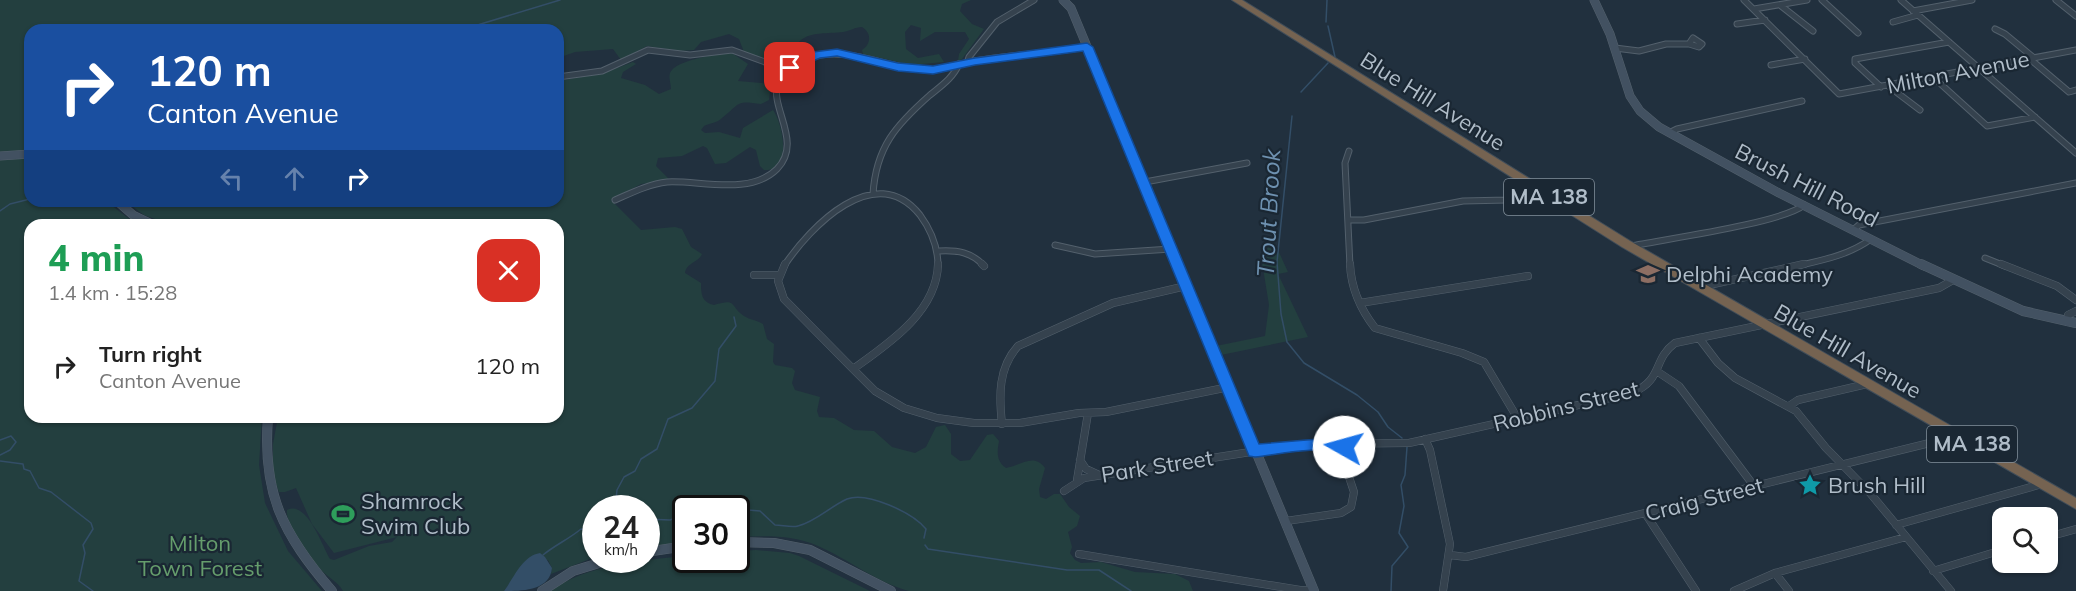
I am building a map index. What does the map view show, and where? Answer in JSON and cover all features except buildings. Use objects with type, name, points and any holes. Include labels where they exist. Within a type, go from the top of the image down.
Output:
[{"type":"highway","name":"Blue Hill Avenue","points":[[1236,0],[1630,246],[2076,504]]},
{"type":"main road","points":[[1063,0],[1071,8],[1314,590]]},
{"type":"main road","name":"Brush Hill Road","points":[[1594,0],[1615,48],[1625,83],[1634,102],[1646,117],[1669,133],[1804,205],[1953,280],[2023,311],[2072,322]]},
{"type":"main road","points":[[0,156],[24,154]]},
{"type":"main road","points":[[124,207],[143,219]]},
{"type":"main road","points":[[268,423],[266,457],[276,509],[296,546],[332,591]]},
{"type":"main road","points":[[750,542],[772,542],[801,547],[828,558],[891,591]]},
{"type":"main road","points":[[542,591],[573,571],[582,568]]},
{"type":"street","points":[[967,63],[969,57],[995,24],[1034,0]]},
{"type":"street","points":[[1744,0],[1805,59]]},
{"type":"street","points":[[1754,9],[1807,0]]},
{"type":"street","points":[[1822,0],[1858,33]]},
{"type":"street","points":[[1901,0],[2076,153]]},
{"type":"street","points":[[1913,10],[1972,0]]},
{"type":"street","points":[[2056,0],[2076,16]]},
{"type":"street","points":[[1780,5],[1813,31]]},
{"type":"street","points":[[1893,21],[1918,15]]},
{"type":"street","points":[[1737,24],[1765,20]]},
{"type":"street","points":[[1995,29],[2005,34],[2069,92],[2076,90]]},
{"type":"street","points":[[1920,110],[1884,86],[1855,63],[1855,59],[1949,42]]},
{"type":"street","points":[[1615,48],[1641,51],[1661,45],[1689,44]]},
{"type":"street","points":[[615,200],[663,183],[726,184],[750,180],[774,171],[783,162],[789,150],[785,124],[774,93],[777,81],[787,70],[813,57],[837,52],[913,69],[938,70],[959,64],[1087,47]]},
{"type":"street","points":[[564,76],[602,71],[648,50],[690,55],[732,50],[787,70]]},
{"type":"street","name":"Milton Avenue","points":[[1805,59],[1839,94],[2076,50]]},
{"type":"street","points":[[1771,65],[1805,59]]},
{"type":"street","points":[[873,194],[874,166],[885,143],[912,111],[951,77],[959,64]]},
{"type":"street","points":[[1933,77],[1987,126],[2035,117]]},
{"type":"street","points":[[1669,133],[1741,113],[1802,101]]},
{"type":"street","points":[[1349,151],[1345,162],[1351,278],[1369,321],[1380,331],[1455,351],[1484,362],[1518,419]]},
{"type":"street","points":[[1144,182],[1247,163]]},
{"type":"street","points":[[1853,230],[1859,225],[1947,206],[2076,183]]},
{"type":"street","points":[[1348,220],[1364,220],[1463,201],[1507,200],[1530,185]]},
{"type":"street","points":[[852,369],[920,311],[935,286],[939,267],[939,251],[930,228],[909,205],[894,196],[873,194],[844,205],[824,218],[794,252],[780,275],[777,285],[782,296],[852,369],[883,396],[916,412],[962,422],[1002,424],[1088,413],[1228,387]]},
{"type":"street","points":[[1630,246],[1769,219],[1798,210],[1804,205]]},
{"type":"street","points":[[1699,287],[1721,280],[1844,255],[1865,245],[1871,238]]},
{"type":"street","points":[[1055,245],[1095,254],[1171,249]]},
{"type":"street","points":[[939,251],[964,252],[976,257],[984,266]]},
{"type":"street","points":[[1985,258],[2057,286],[2076,300]]},
{"type":"street","points":[[754,275],[780,275]]},
{"type":"street","points":[[1360,303],[1528,276]]},
{"type":"street","name":"Robbins Street","points":[[1255,451],[1343,443],[1389,445],[1518,419],[1636,391],[1651,384],[1658,372],[1662,356],[1671,345],[1939,288],[1953,280]]},
{"type":"street","points":[[1002,424],[1003,370],[1007,358],[1018,346],[1113,303],[1185,285]]},
{"type":"street","points":[[2072,322],[2068,315],[2076,311]]},
{"type":"street","points":[[1699,338],[1731,375],[1789,406],[1864,487],[1951,591]]},
{"type":"street","points":[[1658,372],[1679,386],[1754,486]]},
{"type":"street","points":[[1789,406],[1798,400],[1867,384]]},
{"type":"street","points":[[1077,480],[1088,413]]},
{"type":"street","name":"Craig Street","points":[[1450,555],[1466,557],[1958,436]]},
{"type":"street","points":[[1425,439],[1444,511],[1450,544],[1443,591]]},
{"type":"street","points":[[1286,521],[1341,513],[1351,507],[1354,492],[1344,461],[1343,443]]},
{"type":"street","name":"Park Street","points":[[1064,491],[1077,480],[1100,475],[1255,451]]},
{"type":"street","points":[[1080,460],[1086,469],[1100,475]]},
{"type":"street","points":[[1896,525],[2042,484]]},
{"type":"street","points":[[1645,513],[1696,591]]},
{"type":"street","points":[[2058,534],[2076,529]]},
{"type":"street","points":[[1734,591],[1775,573],[1906,537]]},
{"type":"street","points":[[1933,571],[1992,553]]},
{"type":"street","points":[[1079,554],[1304,591],[1314,590]]},
{"type":"street","points":[[1775,573],[1789,591]]},
{"type":"green space","points":[[0,0],[971,0],[962,4],[960,11],[972,24],[984,29],[962,59],[958,61],[959,54],[969,39],[965,32],[935,32],[920,41],[921,28],[911,25],[905,32],[906,49],[918,58],[939,54],[944,62],[911,65],[863,54],[862,50],[867,45],[869,35],[862,27],[803,38],[799,42],[805,53],[779,63],[744,52],[739,39],[729,34],[701,42],[694,50],[680,51],[647,46],[621,60],[613,49],[575,52],[564,56],[564,24],[24,24],[24,151],[0,152]]},
{"type":"green space","points":[[732,53],[748,64],[738,81],[771,84],[769,100],[761,104],[747,102],[739,104],[720,120],[704,126],[701,130],[705,133],[719,132],[740,138],[743,128],[773,110],[782,136],[782,156],[779,163],[773,169],[764,170],[760,166],[756,150],[750,147],[726,163],[715,164],[707,148],[703,146],[682,156],[658,158],[656,166],[670,180],[641,184],[611,200],[641,230],[675,227],[682,229],[691,247],[702,254],[685,273],[701,283],[702,294],[707,302],[714,305],[730,303],[744,316],[763,324],[767,339],[774,344],[773,362],[775,365],[792,368],[795,371],[792,383],[795,390],[820,397],[817,411],[819,417],[834,418],[854,430],[874,431],[892,447],[915,453],[926,447],[936,427],[945,425],[951,434],[951,454],[960,461],[970,460],[987,435],[993,434],[999,441],[1000,462],[1006,468],[1032,460],[1041,463],[1045,468],[1039,489],[1040,497],[1046,499],[1054,494],[1060,494],[1069,507],[1080,516],[1077,526],[1068,532],[1072,547],[1070,553],[1075,560],[1081,563],[1101,562],[1135,572],[1175,574],[1189,581],[1193,591],[909,591],[885,582],[808,542],[778,537],[750,536],[750,495],[672,495],[672,544],[660,545],[660,495],[582,495],[582,562],[551,574],[552,568],[548,560],[515,576],[504,591],[343,591],[317,566],[294,533],[287,517],[287,510],[294,509],[307,518],[330,559],[334,560],[369,546],[392,542],[397,537],[334,553],[312,524],[296,488],[279,492],[273,476],[273,444],[277,423],[564,423],[564,219],[155,219],[133,207],[564,207],[564,80],[604,73],[633,62],[636,64],[623,72],[621,78],[645,85],[659,94],[671,89],[670,74],[676,66],[700,58]]},
{"type":"green space","name":"Milton Town Forest","points":[[24,157],[24,207],[114,207],[129,219],[24,219],[24,423],[262,423],[259,465],[265,503],[288,551],[322,591],[0,591],[0,159]]},
{"type":"green space","points":[[1272,237],[1288,272],[1278,274],[1308,337],[1221,355],[1216,346],[1265,336],[1269,305],[1262,262]]},
{"type":"green space","points":[[750,550],[790,553],[799,556],[870,591],[549,591],[587,573],[660,573],[660,559],[672,557],[672,573],[750,573]]},
{"type":"water","points":[[540,553],[552,568],[546,581],[534,588],[504,591],[523,563]]},
{"type":"waterway","points":[[481,24],[560,0]]},
{"type":"waterway","name":"Trout Brook","points":[[1326,22],[1327,0]]},
{"type":"waterway","name":"Trout Brook","points":[[1328,26],[1335,57]]},
{"type":"waterway","name":"Trout Brook","points":[[1301,92],[1328,63]]},
{"type":"waterway","name":"Trout Brook","points":[[1292,116],[1277,262],[1281,314],[1287,342],[1304,363],[1357,395],[1378,412],[1388,427],[1402,438]]},
{"type":"waterway","points":[[0,211],[10,204],[24,200]]},
{"type":"waterway","points":[[616,495],[624,477],[635,471],[641,459],[657,449],[668,419],[692,408],[715,381],[719,349],[736,326],[734,317]]},
{"type":"waterway","points":[[0,440],[11,436],[16,442],[10,450],[0,455]]},
{"type":"waterway","name":"Trout Brook","points":[[1391,591],[1392,566],[1408,547],[1399,533],[1404,506],[1401,485],[1405,475],[1407,447]]},
{"type":"waterway","points":[[0,461],[23,464],[24,469],[30,471],[39,488],[51,492],[91,523],[93,529],[83,545],[85,553],[79,581],[93,591]]},
{"type":"waterway","points":[[750,510],[760,511],[775,525],[796,527],[811,521],[847,499],[866,498],[889,505],[911,516],[926,529],[924,538]]},
{"type":"waterway","points":[[660,520],[672,519]]},
{"type":"waterway","points":[[543,555],[582,529]]},
{"type":"waterway","points":[[925,545],[928,549],[1067,570],[1099,570],[1131,591]]},
{"type":"place","name":"Delphi Academy","points":[[1648,274]]},
{"type":"place","name":"Brush Hill","points":[[1810,485]]},
{"type":"place","name":"Shamrock Swim Club","points":[[343,514]]},
{"type":"route","points":[[790,68],[817,55],[837,52],[898,67],[933,70],[975,61],[1087,47],[1255,451],[1324,443],[1343,443],[1344,447]]}]
